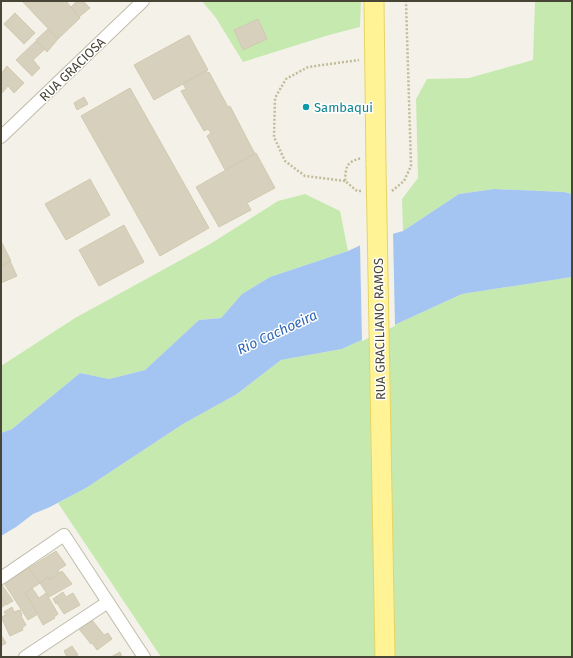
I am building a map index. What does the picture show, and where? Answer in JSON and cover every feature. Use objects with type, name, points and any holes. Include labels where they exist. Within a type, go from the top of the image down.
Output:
[{"type":"main road","name":"RUA GRACILIANO RAMOS","points":[[374,1],[369,162],[382,494],[385,657]]},
{"type":"street","name":"RUA GRACIOSA","points":[[1,137],[143,1]]},
{"type":"street","points":[[1,578],[64,536],[144,657]]},
{"type":"street","points":[[26,657],[108,602]]},
{"type":"path","points":[[384,192],[392,191],[404,181],[411,166],[406,1]]},
{"type":"path","points":[[359,60],[308,67],[286,80],[274,98],[274,137],[285,161],[305,176],[345,181],[357,191],[363,192]]},
{"type":"path","points":[[345,181],[346,167],[352,160],[369,162]]},
{"type":"green space","points":[[202,1],[361,1],[360,27],[329,35],[243,62],[216,18]]},
{"type":"green space","points":[[535,1],[572,1],[572,194],[564,192],[494,189],[459,194],[403,231],[402,199],[418,178],[416,99],[427,79],[469,78],[533,60]]},
{"type":"green space","points":[[305,194],[340,211],[348,251],[270,277],[242,294],[221,318],[199,320],[145,370],[109,379],[80,373],[12,429],[1,433],[1,366],[75,318],[210,244],[278,201]]},
{"type":"green space","points":[[572,277],[572,657],[161,657],[58,503],[86,488],[183,424],[237,394],[281,360],[342,349],[462,294]]},
{"type":"water","name":"Rio Cachoeira","points":[[494,189],[564,192],[572,194],[572,277],[462,294],[342,349],[281,360],[237,394],[183,424],[86,488],[50,507],[33,514],[1,536],[1,433],[12,429],[80,373],[109,379],[145,370],[199,320],[221,318],[242,294],[270,277],[348,251],[374,239],[403,231],[459,194]]},
{"type":"pier","points":[[393,232],[395,326],[362,341],[360,243],[373,237]]},
{"type":"building","points":[[22,1],[66,1],[80,18],[58,39]]},
{"type":"building","points":[[77,1],[83,1],[90,8],[79,17],[71,7]]},
{"type":"building","points":[[15,13],[35,33],[24,44],[4,24]]},
{"type":"building","points":[[258,19],[267,39],[243,50],[234,30]]},
{"type":"building","points":[[48,29],[58,39],[47,52],[36,40]]},
{"type":"building","points":[[189,35],[208,70],[154,100],[134,65]]},
{"type":"building","points":[[36,41],[45,49],[33,60],[40,68],[32,76],[16,60]]},
{"type":"building","points":[[7,66],[24,83],[14,93],[8,86],[1,94],[1,74]]},
{"type":"building","points":[[206,71],[208,73],[209,72],[228,107],[230,106],[255,154],[225,170],[207,136],[211,133],[208,129],[204,131],[181,91],[186,89],[183,84]]},
{"type":"building","points":[[130,88],[209,228],[160,256],[81,116]]},
{"type":"building","points":[[84,97],[88,104],[77,110],[74,103]]},
{"type":"building","points":[[256,153],[275,188],[247,203],[251,210],[219,227],[196,187]]},
{"type":"building","points":[[90,179],[110,215],[66,240],[45,204]]},
{"type":"building","points":[[124,225],[144,262],[99,286],[79,250]]},
{"type":"building","points":[[1,241],[11,261],[1,266]]},
{"type":"building","points":[[10,261],[17,276],[1,283],[1,266]]},
{"type":"building","points":[[56,551],[66,565],[58,570],[60,573],[49,580],[48,577],[40,583],[29,568]]},
{"type":"building","points":[[29,568],[40,583],[25,593],[38,614],[28,620],[4,583]]},
{"type":"building","points":[[62,571],[72,584],[49,597],[40,583],[48,577],[49,580]]},
{"type":"building","points":[[2,585],[13,601],[6,605],[1,596]]},
{"type":"building","points":[[32,588],[39,598],[46,593],[58,614],[54,617],[55,618],[43,625],[25,593]]},
{"type":"building","points":[[63,592],[66,597],[73,593],[80,605],[64,614],[53,599]]},
{"type":"building","points":[[1,596],[6,604],[1,608]]},
{"type":"building","points":[[12,607],[14,612],[20,610],[21,616],[26,625],[22,628],[23,630],[10,636],[1,617],[6,615],[4,612]]},
{"type":"building","points":[[92,620],[104,635],[108,633],[112,639],[97,650],[79,629]]},
{"type":"building","points":[[1,635],[6,643],[1,646]]},
{"type":"building","points":[[72,646],[78,655],[75,657],[67,657],[64,651]]},
{"type":"building","points":[[120,652],[122,657],[111,657]]},
{"type":"place","name":"Sambaqui","points":[[306,107]]}]
